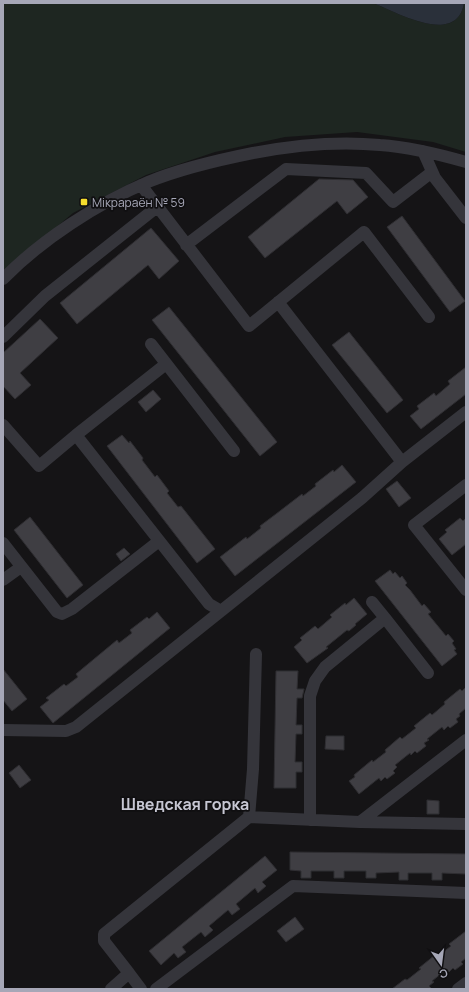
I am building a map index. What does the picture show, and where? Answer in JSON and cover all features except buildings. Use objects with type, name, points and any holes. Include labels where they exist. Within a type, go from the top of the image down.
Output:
[{"type":"street","points":[[3,279],[16,266],[78,220],[112,200],[141,185],[182,170],[217,160],[281,148],[341,144],[380,145],[423,151],[466,162]]},
{"type":"street","points":[[423,151],[435,178],[466,218]]},
{"type":"street","points":[[186,245],[286,169],[366,174],[393,202],[432,172]]},
{"type":"street","points":[[141,185],[249,326],[364,232],[429,317]]},
{"type":"street","points":[[3,336],[45,296],[157,207]]},
{"type":"street","points":[[278,302],[402,462]]},
{"type":"street","points":[[151,344],[234,451]]},
{"type":"street","points":[[3,425],[39,466],[166,364]]},
{"type":"street","points":[[3,730],[66,731],[76,727],[362,498],[402,462],[466,412]]},
{"type":"street","points":[[76,435],[209,604],[221,611]]},
{"type":"street","points":[[466,485],[414,526],[466,590]]},
{"type":"street","points":[[3,543],[57,612],[62,614],[72,609],[159,541]]},
{"type":"street","points":[[3,580],[22,566]]},
{"type":"street","points":[[372,602],[428,673]]},
{"type":"street","points":[[310,820],[310,696],[315,681],[325,667],[385,618]]},
{"type":"street","points":[[249,817],[253,769],[256,654]]},
{"type":"street","points":[[360,822],[466,740]]},
{"type":"street","points":[[141,989],[104,941],[104,934],[249,817],[360,822],[466,824]]},
{"type":"street","points":[[156,989],[293,886],[466,893]]},
{"type":"street","points":[[111,989],[129,973]]},
{"type":"street","points":[[458,989],[466,983]]},
{"type":"shaded area","points":[[3,3],[373,3],[410,19],[438,25],[450,23],[459,16],[464,3],[466,3],[466,152],[433,142],[357,132],[285,137],[215,152],[146,175],[73,213],[3,273]]},
{"type":"shaded area","points":[[373,3],[464,3],[459,16],[450,23],[438,25],[410,19]]},
{"type":"place","name":"Мікрараён № 59","points":[[84,202]]},
{"type":"district","name":"Шведская горка","points":[[185,804]]}]
